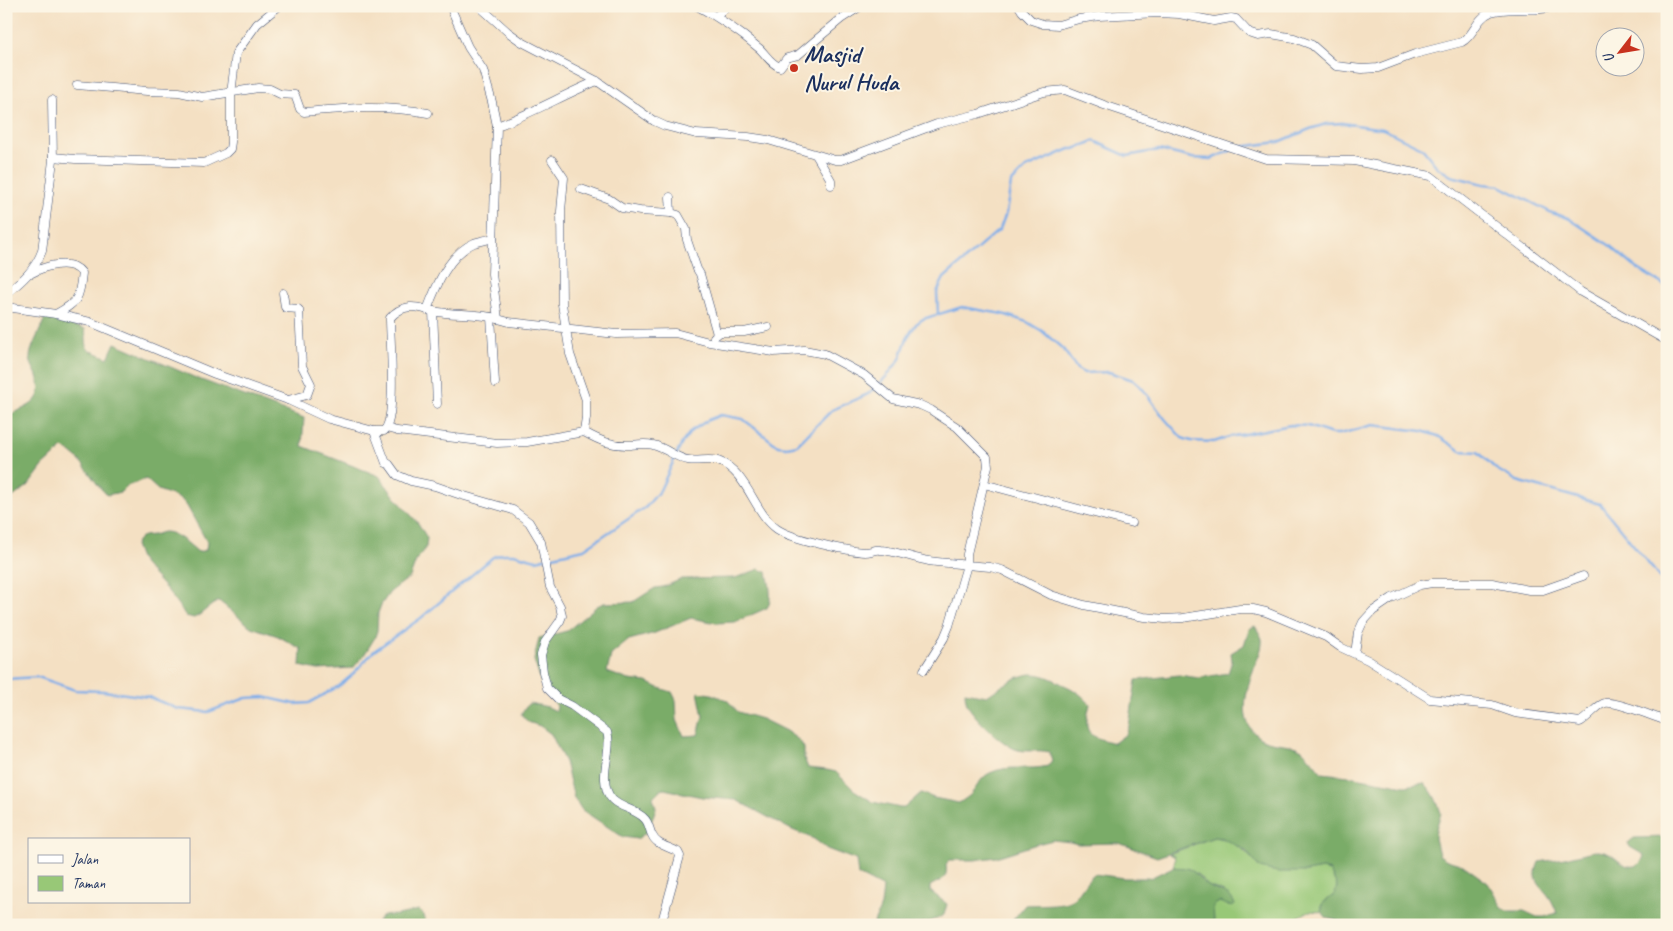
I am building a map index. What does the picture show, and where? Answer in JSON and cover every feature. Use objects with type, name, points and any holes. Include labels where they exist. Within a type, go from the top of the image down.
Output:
[{"type":"street","points":[[53,158],[204,163],[230,149],[232,142],[231,94],[236,53],[257,24],[279,6]]},
{"type":"street","points":[[450,6],[468,47],[484,70],[497,126],[492,274],[495,318],[495,383]]},
{"type":"street","points":[[479,6],[522,42],[597,81],[654,121],[665,126],[696,134],[768,140],[834,160],[841,160],[937,124],[978,114],[1044,92],[1065,90],[1104,105],[1266,159],[1354,161],[1431,176],[1581,292],[1667,341]]},
{"type":"street","points":[[697,6],[716,16],[761,50],[774,65],[780,67],[787,58],[798,55],[834,25],[861,6]]},
{"type":"street","points":[[716,16],[728,6]]},
{"type":"street","points":[[1019,6],[1030,20],[1043,24],[1058,25],[1098,16],[1158,13],[1178,14],[1207,21],[1231,18],[1236,19],[1249,34],[1258,36],[1271,34],[1294,38],[1312,46],[1336,66],[1362,69],[1378,68],[1415,54],[1462,42],[1466,40],[1477,23],[1490,13],[1512,8],[1544,9],[1553,6]]},
{"type":"street","points":[[497,126],[597,81]]},
{"type":"street","points":[[77,85],[147,92],[179,92],[202,97],[231,94],[258,88],[270,89],[280,94],[293,94],[296,96],[300,109],[304,112],[361,107],[400,109],[428,114]]},
{"type":"street","points":[[28,275],[37,263],[42,251],[53,158],[52,100]]},
{"type":"street","points":[[816,155],[831,180],[831,185]]},
{"type":"street","points":[[552,160],[564,178],[560,250],[562,304],[570,354],[586,400],[584,432]]},
{"type":"street","points":[[581,189],[609,199],[622,208],[671,213],[681,218],[700,274],[717,334]]},
{"type":"street","points":[[670,197],[671,213]]},
{"type":"street","points":[[437,404],[430,310],[442,275],[457,255],[473,243],[493,238]]},
{"type":"street","points":[[6,294],[28,275],[39,269],[56,265],[70,266],[80,270],[82,273],[78,298],[71,305],[56,314]]},
{"type":"street","points":[[283,293],[286,308],[296,308],[299,310],[302,366],[311,384],[307,395],[288,400]]},
{"type":"street","points":[[6,308],[29,309],[90,322],[215,374],[288,400],[329,419],[380,432],[388,424],[392,390],[390,318],[403,308],[415,306],[504,321],[616,334],[675,333],[709,342],[774,352],[804,350],[825,354],[846,364],[874,382],[892,399],[920,405],[931,410],[957,428],[987,457],[988,466],[967,554],[967,565],[949,626],[944,638],[924,670]]},
{"type":"street","points":[[709,342],[717,334],[744,332],[768,327]]},
{"type":"street","points":[[386,428],[497,443],[527,442],[584,432],[607,444],[646,444],[689,461],[707,459],[718,461],[729,467],[738,476],[769,522],[778,530],[789,535],[864,552],[880,550],[928,561],[990,567],[1002,570],[1059,598],[1144,617],[1184,618],[1240,609],[1266,612],[1314,631],[1355,653],[1430,699],[1492,705],[1515,713],[1580,722],[1605,703],[1667,720]]},
{"type":"street","points":[[374,431],[386,463],[397,474],[411,482],[435,486],[513,510],[529,522],[541,542],[550,587],[560,606],[562,616],[545,642],[541,655],[543,672],[548,688],[558,699],[572,706],[607,732],[605,780],[611,797],[621,806],[642,816],[646,820],[654,839],[679,853],[680,860],[661,925]]},
{"type":"street","points":[[984,484],[1132,523]]},
{"type":"street","points":[[1355,653],[1358,633],[1363,622],[1372,611],[1392,598],[1420,585],[1432,583],[1492,583],[1528,590],[1543,590],[1582,576]]},
{"type":"green space","points":[[45,317],[85,329],[87,349],[108,358],[115,343],[196,378],[304,418],[302,446],[379,476],[418,523],[427,538],[426,547],[416,561],[410,577],[390,592],[381,605],[374,639],[353,668],[318,670],[300,666],[301,649],[278,636],[251,627],[219,601],[194,618],[186,616],[168,591],[141,561],[135,545],[142,537],[165,532],[178,536],[198,552],[206,550],[207,542],[182,500],[158,490],[146,479],[127,486],[121,492],[107,495],[82,463],[63,448],[43,466],[28,486],[6,502],[6,416],[27,407],[37,398],[39,385],[30,357]]},
{"type":"green space","points":[[759,569],[767,572],[770,595],[767,608],[735,622],[717,623],[691,618],[655,633],[629,640],[611,655],[607,672],[629,680],[647,682],[672,692],[676,700],[677,720],[684,736],[698,735],[703,716],[698,692],[711,694],[727,700],[738,712],[762,719],[786,731],[800,741],[804,748],[804,758],[808,768],[836,772],[854,790],[873,802],[904,808],[921,793],[934,798],[959,803],[971,794],[982,779],[990,773],[1011,768],[1048,766],[1052,760],[1049,752],[1015,749],[995,736],[970,709],[965,692],[987,696],[1021,676],[1032,674],[1048,677],[1074,690],[1087,700],[1090,704],[1087,721],[1089,731],[1097,738],[1114,743],[1126,734],[1129,726],[1136,680],[1179,675],[1199,678],[1228,673],[1232,661],[1231,653],[1244,645],[1249,629],[1255,626],[1261,637],[1262,646],[1247,691],[1245,710],[1246,719],[1250,727],[1260,738],[1297,747],[1310,758],[1322,773],[1405,786],[1424,783],[1434,796],[1441,813],[1435,838],[1439,855],[1447,860],[1463,865],[1488,883],[1503,909],[1507,911],[1524,911],[1537,917],[1557,913],[1550,898],[1536,878],[1539,862],[1600,851],[1608,853],[1626,865],[1635,866],[1641,862],[1644,855],[1630,847],[1628,843],[1634,838],[1667,837],[1667,925],[1354,925],[1327,918],[1322,912],[1322,904],[1335,894],[1337,886],[1330,871],[1322,869],[1307,872],[1277,872],[1260,868],[1245,850],[1222,838],[1214,837],[1157,857],[1119,843],[1078,844],[1053,840],[996,857],[975,860],[949,860],[946,865],[945,876],[930,886],[930,891],[947,904],[944,915],[929,922],[873,925],[881,906],[883,888],[858,875],[856,860],[827,849],[814,839],[790,829],[736,800],[702,797],[664,789],[660,790],[653,797],[656,808],[648,831],[637,839],[623,837],[582,810],[574,798],[565,762],[551,734],[540,726],[528,722],[521,714],[529,703],[548,707],[556,711],[557,706],[542,686],[534,660],[539,638],[567,631],[597,606],[604,603],[633,602],[655,588],[663,587],[682,579],[735,578]]},
{"type":"green space","points":[[1214,837],[1228,841],[1240,848],[1260,868],[1307,872],[1322,869],[1330,871],[1337,885],[1335,894],[1322,904],[1322,912],[1309,911],[1284,925],[1216,925],[1212,906],[1219,902],[1224,892],[1208,886],[1197,874],[1187,869],[1173,867],[1174,856],[1169,854]]},
{"type":"green space","points":[[1173,867],[1189,869],[1211,888],[1230,897],[1235,905],[1232,907],[1219,902],[1213,906],[1214,922],[1216,925],[1009,925],[1025,905],[1057,904],[1073,899],[1094,874],[1124,878],[1150,878]]},
{"type":"green space","points":[[418,910],[424,915],[426,925],[377,925],[378,921],[384,916],[400,915]]},
{"type":"waterway","points":[[1239,147],[1279,142],[1326,124],[1342,123],[1383,129],[1422,148],[1437,167],[1451,176],[1500,186],[1552,213],[1568,218],[1609,245],[1635,267],[1667,287]]},
{"type":"waterway","points":[[938,314],[937,292],[944,278],[1000,229],[1006,213],[1011,183],[1026,168],[1094,141],[1127,156],[1159,150],[1192,158],[1211,159],[1232,150]]},
{"type":"waterway","points":[[6,679],[38,677],[75,690],[103,691],[149,697],[178,709],[208,712],[246,698],[264,697],[295,704],[309,703],[339,686],[374,651],[421,618],[493,557],[502,554],[514,554],[536,560],[584,549],[646,507],[660,490],[682,443],[691,431],[708,420],[721,415],[743,419],[778,446],[797,445],[832,410],[868,394],[887,376],[900,359],[907,338],[916,324],[923,319],[962,307],[1003,314],[1027,322],[1042,331],[1063,349],[1077,369],[1084,373],[1109,372],[1133,380],[1142,388],[1182,438],[1191,441],[1214,442],[1229,437],[1291,425],[1308,426],[1332,434],[1340,434],[1373,425],[1422,431],[1438,436],[1461,451],[1478,452],[1496,469],[1517,481],[1600,504],[1661,579],[1667,582]]},
{"type":"place","name":"Masjid Nurul Huda","points":[[794,68]]}]
